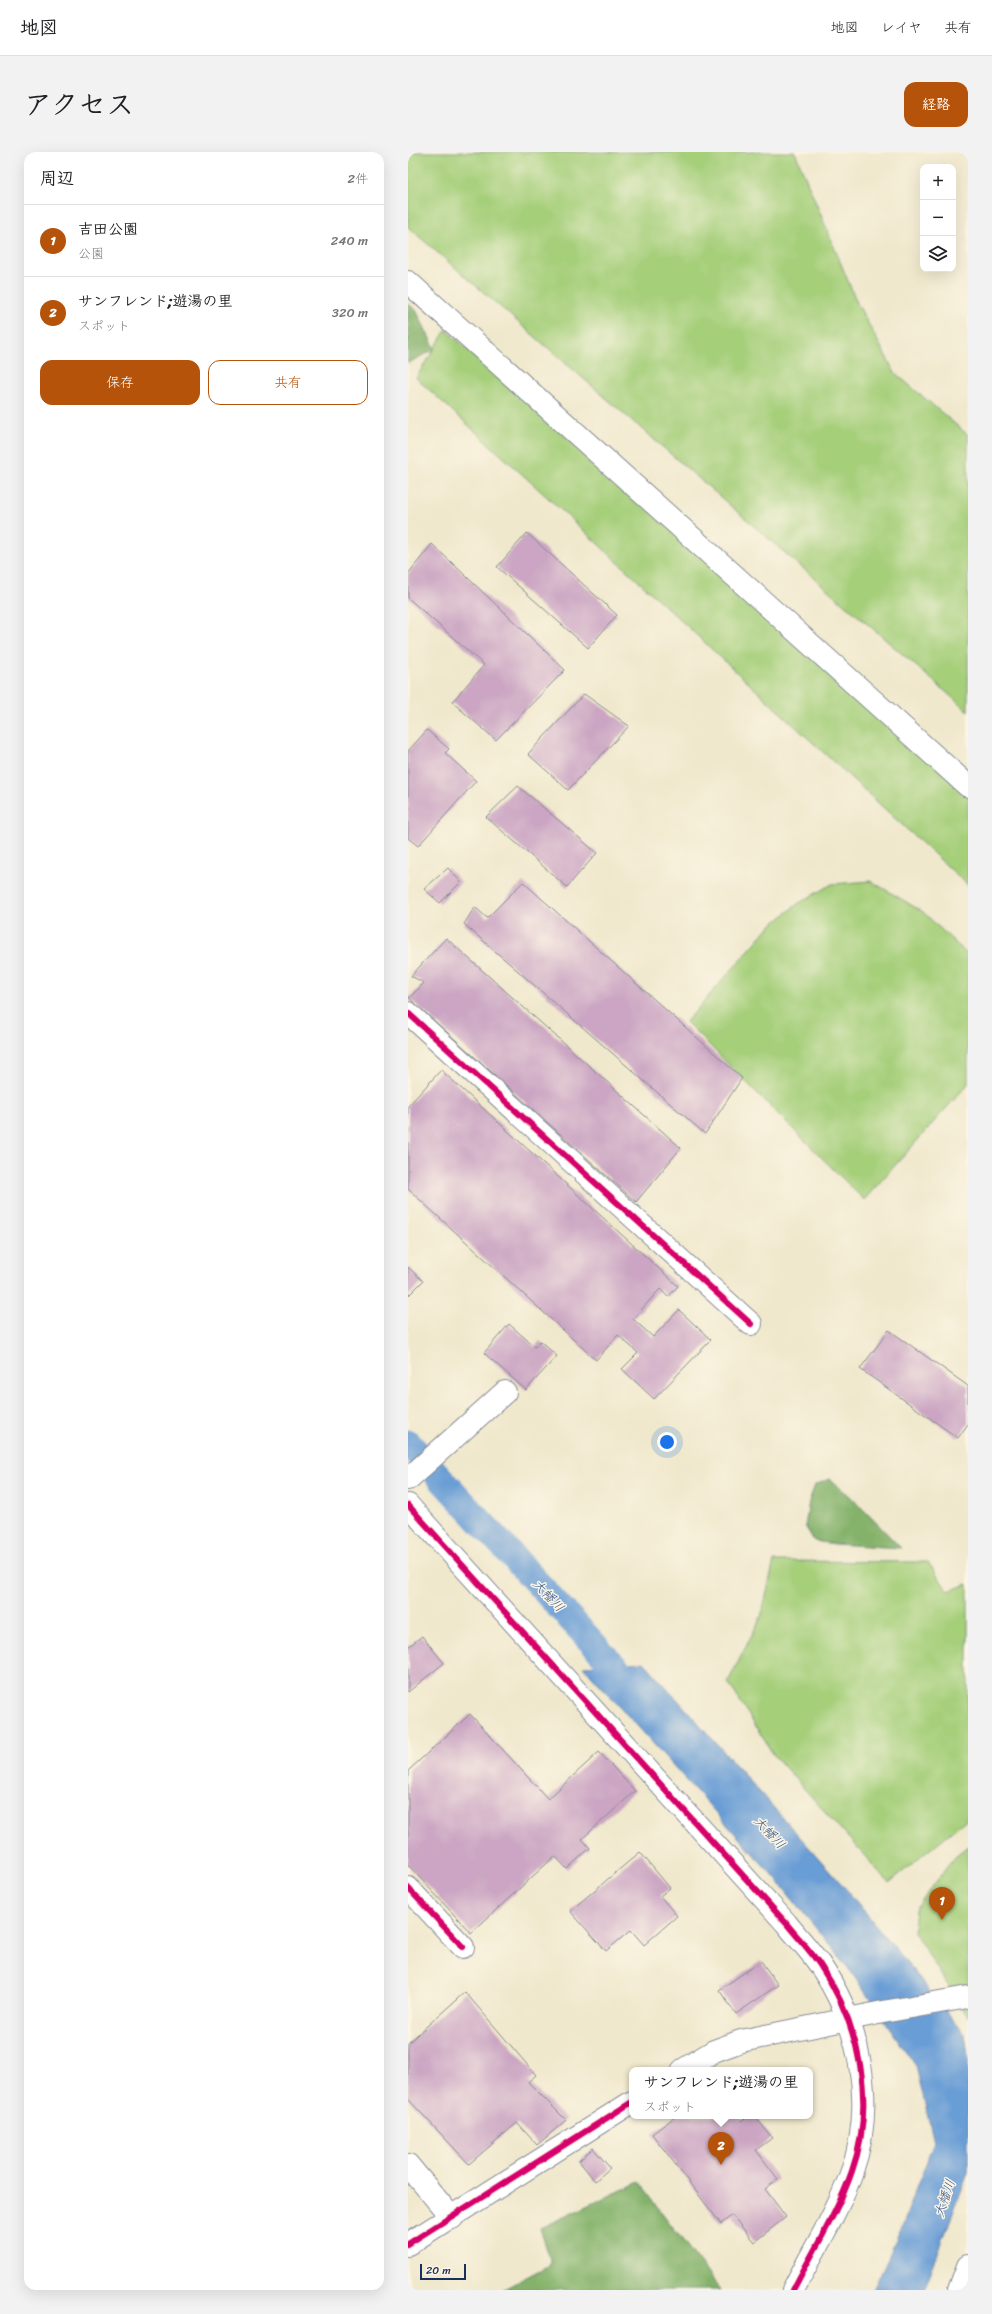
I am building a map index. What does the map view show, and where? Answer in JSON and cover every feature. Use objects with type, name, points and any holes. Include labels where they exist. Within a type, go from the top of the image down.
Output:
[{"type":"street","points":[[408,282],[968,786]]},
{"type":"street","points":[[408,1013],[751,1324]]},
{"type":"street","points":[[409,1478],[456,1434],[505,1392]]},
{"type":"street","points":[[408,1504],[786,1923],[820,1965],[849,2019],[860,2064],[863,2091],[862,2127],[853,2170],[837,2207],[793,2290]]},
{"type":"street","points":[[408,1888],[463,1947]]},
{"type":"street","points":[[689,2067],[714,2051],[741,2041],[883,2012],[965,1998]]},
{"type":"street","points":[[408,2244],[452,2218],[629,2104]]},
{"type":"street","points":[[408,2165],[452,2218]]},
{"type":"street","points":[[958,2290],[968,2266]]},
{"type":"green space","points":[[408,152],[795,152],[857,303],[895,373],[968,435],[968,711],[408,227]]},
{"type":"green space","points":[[408,304],[416,310],[435,349],[408,363]]},
{"type":"green space","points":[[446,330],[968,791],[968,885],[555,504],[416,378]]},
{"type":"green space","points":[[871,881],[923,912],[968,955],[968,1084],[864,1200],[686,1022],[769,927],[799,903],[832,884]]},
{"type":"green space","points":[[829,1479],[850,1496],[901,1548],[834,1544],[814,1541],[805,1526],[809,1501],[815,1485]]},
{"type":"green space","points":[[774,1561],[928,1562],[948,1591],[968,1584],[968,1818],[889,1883],[773,1754],[728,1682],[761,1617]]},
{"type":"green space","points":[[968,1846],[968,2017],[914,1932],[916,1909],[955,1856]]},
{"type":"green space","points":[[639,2182],[720,2290],[502,2290],[551,2264],[540,2228]]},
{"type":"water","points":[[644,1662],[847,1890],[965,2034],[968,2057],[968,2173],[924,2290],[873,2290],[903,2225],[934,2142],[916,2066],[849,1969],[776,1879],[583,1666]]},
{"type":"building","points":[[527,533],[617,615],[588,648],[497,567]]},
{"type":"building","points":[[432,544],[565,670],[496,740],[452,702],[484,665],[408,598],[408,574]]},
{"type":"building","points":[[584,694],[629,726],[568,790],[528,754]]},
{"type":"building","points":[[427,730],[449,749],[445,753],[476,781],[418,846],[408,838],[408,751]]},
{"type":"building","points":[[518,786],[597,853],[567,887],[486,817]]},
{"type":"building","points":[[448,868],[461,882],[440,903],[424,889]]},
{"type":"building","points":[[523,882],[742,1078],[705,1134],[464,924],[475,907],[487,918]]},
{"type":"building","points":[[446,938],[681,1148],[636,1202],[409,998],[424,983],[411,976]]},
{"type":"building","points":[[441,1070],[678,1286],[668,1297],[660,1289],[633,1319],[653,1337],[679,1310],[711,1340],[654,1399],[622,1369],[638,1353],[618,1335],[596,1360],[408,1189],[408,1106]]},
{"type":"building","points":[[408,1267],[423,1281],[408,1296]]},
{"type":"building","points":[[509,1324],[535,1347],[540,1341],[557,1356],[526,1390],[484,1353]]},
{"type":"building","points":[[889,1330],[968,1386],[968,1424],[958,1438],[860,1369]]},
{"type":"building","points":[[422,1636],[444,1663],[408,1692],[408,1647]]},
{"type":"building","points":[[470,1714],[548,1799],[599,1752],[635,1791],[582,1839],[590,1848],[567,1869],[555,1856],[471,1933],[408,1865],[408,1771]]},
{"type":"building","points":[[640,1852],[670,1888],[660,1896],[677,1916],[644,1945],[631,1930],[606,1951],[570,1911]]},
{"type":"building","points":[[761,1961],[778,1985],[736,2014],[719,1990]]},
{"type":"building","points":[[465,1992],[536,2075],[528,2082],[566,2120],[537,2145],[517,2123],[469,2164],[408,2099],[408,2043]]},
{"type":"building","points":[[672,2119],[739,2119],[741,2121],[744,2119],[757,2119],[772,2138],[756,2150],[778,2179],[765,2189],[786,2217],[754,2242],[732,2215],[721,2224],[652,2134]]},
{"type":"building","points":[[593,2148],[610,2168],[595,2181],[579,2161]]},
{"type":"waterway","name":"大幡川","points":[[408,1443],[637,1691]]},
{"type":"cycle path","points":[[408,1013],[751,1324]]},
{"type":"cycle path","points":[[408,1505],[786,1923],[816,1959],[834,1988],[854,2038],[860,2065],[863,2091],[863,2118],[859,2145],[852,2171],[840,2201],[793,2290]]},
{"type":"cycle path","points":[[408,1888],[463,1947]]},
{"type":"cycle path","points":[[408,2244],[629,2104]]},
{"type":"place","name":"吉田公園","points":[[942,1920]]},
{"type":"place","name":"サンフレンド;遊湯の里","points":[[721,2165]]}]
